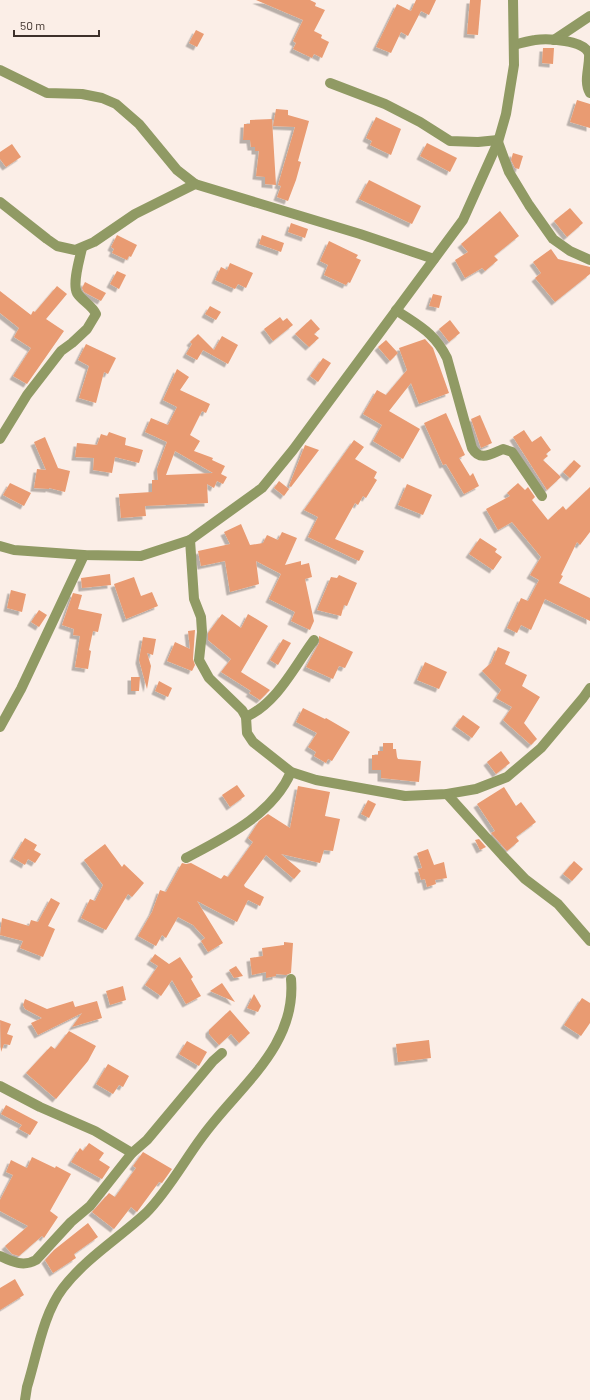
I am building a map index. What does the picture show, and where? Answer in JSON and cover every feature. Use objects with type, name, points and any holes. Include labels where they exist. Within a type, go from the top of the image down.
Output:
[{"type":"street","points":[[0,546],[14,550],[84,555],[140,556],[190,540],[262,488],[293,450],[463,220],[498,141],[506,114],[514,65],[513,0]]},
{"type":"street","points":[[554,40],[590,16]]},
{"type":"street","points":[[514,45],[536,39],[577,43],[585,47],[589,54],[586,83],[590,93]]},
{"type":"street","points":[[0,70],[47,93],[82,94],[102,98],[116,104],[139,124],[177,170],[195,184],[360,234],[434,259]]},
{"type":"street","points":[[330,83],[385,104],[420,122],[450,141],[498,141]]},
{"type":"street","points":[[498,141],[509,172],[529,205],[553,239],[570,251],[590,260]]},
{"type":"street","points":[[0,202],[57,246],[67,249],[82,248],[135,214],[195,184]]},
{"type":"street","points":[[0,439],[27,395],[61,351],[87,329],[96,314],[93,307],[78,293],[76,286],[82,248]]},
{"type":"street","points":[[396,310],[431,334],[441,347],[447,358],[475,454],[480,457],[486,456],[503,449],[512,452],[542,496]]},
{"type":"street","points":[[190,540],[194,599],[201,617],[202,632],[199,660],[209,678],[238,704],[246,717],[247,733],[253,742],[291,772],[316,780],[385,794],[405,796],[448,794],[476,789],[507,777],[541,748],[590,688]]},
{"type":"street","points":[[0,727],[21,688],[84,555]]},
{"type":"street","points":[[246,717],[256,712],[278,690],[314,640]]},
{"type":"street","points":[[186,858],[244,825],[285,787],[291,772]]},
{"type":"street","points":[[448,794],[526,879],[558,904],[590,941]]},
{"type":"street","points":[[25,1400],[27,1387],[52,1304],[63,1288],[79,1270],[147,1212],[203,1135],[264,1064],[280,1036],[289,1016],[293,996],[291,978]]},
{"type":"street","points":[[0,1256],[18,1263],[29,1264],[36,1260],[71,1222],[90,1206],[132,1153],[147,1140],[213,1061],[222,1053]]},
{"type":"street","points":[[0,1086],[40,1108],[95,1130],[132,1153]]},
{"type":"building","points":[[256,0],[310,0],[316,3],[315,6],[325,10],[314,31],[322,35],[321,38],[329,42],[322,58],[314,54],[312,58],[293,49],[296,43],[293,41],[303,20]]},
{"type":"building","points":[[416,0],[436,0],[429,15],[421,11],[408,36],[401,32],[391,53],[376,47],[397,4],[411,11]]},
{"type":"building","points":[[470,0],[481,0],[478,35],[467,34]]},
{"type":"building","points":[[196,30],[204,34],[197,47],[189,43]]},
{"type":"building","points":[[543,48],[554,48],[553,64],[542,63]]},
{"type":"building","points":[[577,100],[590,104],[590,128],[570,122]]},
{"type":"building","points":[[276,109],[288,110],[288,115],[309,121],[298,161],[301,162],[288,201],[277,197],[281,186],[278,185],[295,127],[273,126]]},
{"type":"building","points":[[376,117],[401,129],[391,155],[370,145],[372,141],[366,138]]},
{"type":"building","points":[[272,119],[276,185],[265,184],[265,177],[256,176],[259,151],[255,151],[255,147],[251,147],[250,140],[243,140],[244,124],[250,124],[250,120]]},
{"type":"building","points":[[427,143],[457,158],[450,172],[420,156]]},
{"type":"building","points":[[12,144],[21,157],[6,167],[0,159],[0,152]]},
{"type":"building","points":[[513,153],[523,156],[519,169],[515,168],[511,160]]},
{"type":"building","points":[[369,180],[421,206],[412,224],[359,199]]},
{"type":"building","points":[[570,208],[583,223],[567,237],[554,221]]},
{"type":"building","points":[[500,211],[519,236],[494,256],[498,260],[485,271],[482,268],[465,278],[455,260],[468,252],[461,244]]},
{"type":"building","points":[[291,223],[308,229],[305,238],[288,232]]},
{"type":"building","points":[[117,235],[137,245],[131,257],[129,256],[127,260],[112,253],[114,249],[111,247]]},
{"type":"building","points":[[262,235],[284,243],[281,252],[259,244]]},
{"type":"building","points":[[329,241],[358,255],[356,258],[361,260],[350,283],[348,282],[346,285],[324,275],[328,265],[320,261]]},
{"type":"building","points":[[551,249],[558,259],[590,267],[590,274],[555,302],[535,278],[541,273],[533,262]]},
{"type":"building","points":[[230,263],[253,273],[246,288],[238,284],[235,289],[215,280],[221,267],[227,270]]},
{"type":"building","points":[[117,271],[126,275],[119,289],[110,284]]},
{"type":"building","points":[[85,282],[106,293],[101,301],[84,292],[82,288]]},
{"type":"building","points":[[57,286],[67,294],[46,319],[64,331],[27,384],[13,376],[31,348],[14,337],[19,328],[0,313],[0,291],[31,315]]},
{"type":"building","points":[[433,294],[442,296],[439,308],[429,306]]},
{"type":"building","points":[[210,306],[221,312],[216,320],[205,314]]},
{"type":"building","points":[[280,317],[283,321],[287,318],[293,325],[273,341],[264,329]]},
{"type":"building","points":[[311,319],[320,329],[314,334],[319,338],[309,347],[295,334]]},
{"type":"building","points":[[450,320],[460,333],[449,342],[439,329]]},
{"type":"building","points":[[198,334],[214,350],[222,336],[238,345],[228,364],[203,350],[197,360],[186,354],[192,344],[190,342]]},
{"type":"building","points":[[425,339],[433,348],[449,393],[419,404],[411,383],[389,411],[420,429],[403,459],[373,441],[382,425],[363,414],[377,390],[386,395],[407,370],[399,348]]},
{"type":"building","points":[[386,340],[398,353],[390,361],[378,347]]},
{"type":"building","points":[[86,344],[116,358],[108,374],[104,372],[96,403],[79,398],[89,366],[78,360]]},
{"type":"building","points":[[323,358],[331,363],[318,382],[310,376]]},
{"type":"building","points":[[177,369],[189,377],[180,390],[210,404],[206,413],[202,411],[190,435],[200,441],[194,451],[213,458],[212,460],[225,466],[221,474],[227,477],[223,484],[217,481],[214,488],[207,484],[208,503],[145,506],[146,516],[121,518],[119,494],[152,492],[152,480],[158,480],[157,469],[167,442],[145,432],[151,418],[168,425],[177,407],[163,400]],"holes":[[[175,451],[213,473],[166,475]]]},
{"type":"building","points":[[446,413],[465,455],[459,458],[470,476],[473,473],[479,486],[464,494],[446,464],[443,465],[424,423]]},
{"type":"building","points":[[480,415],[492,443],[481,448],[471,419]]},
{"type":"building","points":[[524,430],[532,442],[541,436],[551,450],[546,454],[548,456],[543,460],[561,477],[547,490],[513,437]]},
{"type":"building","points":[[109,432],[126,438],[125,445],[143,450],[139,463],[115,457],[112,473],[93,470],[94,458],[75,457],[77,443],[97,445],[101,434],[107,436]]},
{"type":"building","points":[[45,437],[58,468],[70,471],[65,492],[49,488],[34,488],[37,469],[46,470],[34,442]]},
{"type":"building","points":[[354,440],[364,447],[355,459],[377,472],[374,478],[377,480],[366,498],[363,496],[358,505],[355,503],[335,539],[364,551],[359,561],[308,537],[318,517],[304,510]]},
{"type":"building","points":[[305,445],[319,450],[291,487],[289,486]]},
{"type":"building","points":[[574,460],[581,466],[570,478],[563,472]]},
{"type":"building","points":[[279,481],[289,489],[284,496],[274,488]]},
{"type":"building","points":[[10,483],[31,493],[24,506],[3,495]]},
{"type":"building","points":[[518,483],[525,490],[528,487],[535,497],[532,500],[548,520],[563,506],[566,510],[590,487],[590,532],[580,545],[577,542],[561,575],[563,576],[559,583],[590,598],[590,621],[545,599],[531,630],[521,625],[517,633],[507,628],[521,598],[528,601],[539,580],[530,575],[541,557],[512,522],[498,530],[486,509],[510,496],[507,493]]},
{"type":"building","points":[[407,484],[432,495],[423,515],[398,505]]},
{"type":"building","points":[[241,524],[250,545],[263,543],[267,535],[278,540],[282,532],[297,538],[285,565],[301,561],[301,565],[309,563],[312,577],[305,579],[314,621],[310,630],[291,621],[295,612],[269,599],[281,574],[256,561],[259,584],[230,592],[225,561],[201,566],[198,551],[230,544],[224,532]]},
{"type":"building","points":[[480,538],[497,549],[495,552],[502,557],[493,570],[469,554]]},
{"type":"building","points":[[110,574],[111,585],[82,588],[81,578]]},
{"type":"building","points":[[339,575],[357,583],[347,606],[344,605],[341,616],[317,610],[331,577],[337,578]]},
{"type":"building","points":[[134,577],[141,596],[152,592],[158,606],[126,619],[114,584]]},
{"type":"building","points":[[11,590],[26,594],[22,612],[7,608]]},
{"type":"building","points":[[73,593],[82,595],[78,609],[102,614],[98,632],[93,631],[89,650],[91,651],[88,669],[75,667],[80,636],[73,635],[74,629],[62,625]]},
{"type":"building","points":[[39,610],[47,615],[39,627],[31,622]]},
{"type":"building","points":[[222,614],[241,628],[248,614],[268,626],[241,672],[270,690],[260,700],[249,693],[251,691],[221,672],[231,659],[208,640],[208,633]]},
{"type":"building","points":[[195,630],[193,659],[195,665],[192,671],[167,661],[175,642],[190,649],[188,631]]},
{"type":"building","points":[[319,636],[353,652],[345,668],[339,666],[333,679],[306,667],[319,643]]},
{"type":"building","points":[[143,637],[156,639],[153,655],[147,653],[151,666],[147,689],[139,660]]},
{"type":"building","points":[[283,639],[291,643],[278,665],[270,660]]},
{"type":"building","points":[[498,647],[510,652],[505,664],[527,675],[522,686],[540,697],[524,723],[537,739],[531,745],[503,720],[512,707],[496,698],[501,690],[482,671],[491,663]]},
{"type":"building","points":[[425,662],[447,672],[439,689],[417,680]]},
{"type":"building","points":[[131,677],[140,677],[139,691],[131,691]]},
{"type":"building","points":[[159,681],[172,688],[168,697],[155,691]]},
{"type":"building","points":[[303,708],[325,719],[326,718],[350,732],[332,761],[328,759],[326,763],[314,756],[316,752],[308,747],[317,733],[296,722]]},
{"type":"building","points":[[463,715],[480,727],[472,738],[455,726]]},
{"type":"building","points":[[383,743],[393,743],[393,749],[396,749],[398,759],[421,761],[419,782],[381,778],[381,770],[372,770],[372,755],[378,755],[378,751],[383,751]]},
{"type":"building","points":[[501,751],[510,763],[496,774],[487,762]]},
{"type":"building","points":[[237,785],[245,796],[230,807],[222,795]]},
{"type":"building","points":[[298,786],[330,792],[325,816],[340,819],[333,851],[324,850],[320,863],[281,854],[301,871],[294,879],[266,855],[244,885],[245,887],[264,897],[260,906],[248,900],[237,922],[197,901],[223,943],[208,952],[201,941],[205,938],[193,925],[178,917],[166,938],[162,935],[156,946],[138,936],[152,912],[160,890],[166,892],[182,863],[191,863],[221,879],[224,875],[228,877],[253,842],[248,838],[259,821],[268,814],[290,828]]},
{"type":"building","points":[[504,787],[516,806],[521,802],[536,822],[516,837],[519,841],[507,851],[491,833],[495,831],[477,804]]},
{"type":"building","points":[[368,800],[376,804],[369,818],[361,814]]},
{"type":"building","points":[[25,838],[37,845],[34,850],[41,854],[35,863],[28,859],[25,865],[13,858]]},
{"type":"building","points":[[479,839],[486,847],[480,850],[475,840]]},
{"type":"building","points":[[105,844],[122,867],[124,864],[144,883],[132,897],[128,894],[106,930],[81,918],[90,899],[95,901],[103,885],[84,860]]},
{"type":"building","points":[[428,849],[434,865],[444,862],[447,878],[435,880],[436,884],[427,887],[425,879],[421,880],[418,869],[422,868],[417,853]]},
{"type":"building","points":[[574,861],[583,869],[572,881],[563,874]]},
{"type":"building","points":[[51,898],[60,903],[48,926],[55,929],[43,957],[20,948],[23,941],[0,935],[2,918],[29,926],[31,920],[38,922]]},
{"type":"building","points":[[284,942],[293,943],[291,973],[286,975],[276,974],[276,976],[266,978],[266,972],[252,975],[250,958],[263,956],[262,948],[284,945]]},
{"type":"building","points":[[155,954],[169,964],[180,957],[193,977],[191,979],[201,996],[186,1004],[172,980],[161,996],[145,985],[158,966],[150,961]]},
{"type":"building","points":[[236,966],[243,976],[234,978],[229,970]]},
{"type":"building","points":[[222,983],[235,1002],[210,991]]},
{"type":"building","points":[[123,986],[126,1000],[110,1005],[106,991]]},
{"type":"building","points":[[254,994],[261,1006],[258,1012],[247,1008]]},
{"type":"building","points":[[582,998],[590,1003],[590,1023],[581,1036],[564,1025]]},
{"type":"building","points":[[25,999],[47,1009],[73,1001],[75,1007],[97,1001],[102,1018],[72,1027],[82,1013],[38,1035],[31,1023],[42,1018],[25,1009],[23,1005]]},
{"type":"building","points":[[230,1010],[250,1033],[239,1043],[231,1034],[219,1045],[209,1034],[209,1030]]},
{"type":"building","points":[[0,1020],[11,1024],[7,1034],[13,1036],[10,1045],[4,1044],[1,1052]]},
{"type":"building","points":[[69,1031],[96,1046],[88,1061],[56,1099],[26,1073],[51,1046],[55,1049]]},
{"type":"building","points":[[429,1040],[431,1058],[398,1062],[396,1044]]},
{"type":"building","points":[[187,1041],[207,1052],[199,1066],[179,1054]]},
{"type":"building","points":[[108,1064],[129,1076],[123,1087],[119,1085],[113,1094],[96,1084]]},
{"type":"building","points":[[6,1105],[38,1122],[30,1135],[19,1129],[22,1125],[1,1114]]},
{"type":"building","points":[[89,1143],[104,1153],[99,1160],[110,1167],[102,1179],[71,1162],[80,1148],[83,1151]]},
{"type":"building","points":[[143,1152],[172,1169],[162,1183],[159,1182],[137,1212],[131,1207],[114,1229],[92,1212],[109,1193],[115,1197],[136,1168],[133,1166]]},
{"type":"building","points":[[32,1157],[55,1168],[56,1166],[71,1174],[50,1211],[58,1217],[44,1238],[42,1236],[19,1256],[12,1254],[5,1246],[28,1226],[0,1211],[0,1200],[13,1175],[6,1172],[11,1160],[27,1168]]},
{"type":"building","points":[[88,1223],[98,1237],[74,1254],[76,1258],[53,1273],[45,1260],[54,1250]]},
{"type":"building","points":[[15,1279],[24,1295],[0,1310],[0,1288]]}]
